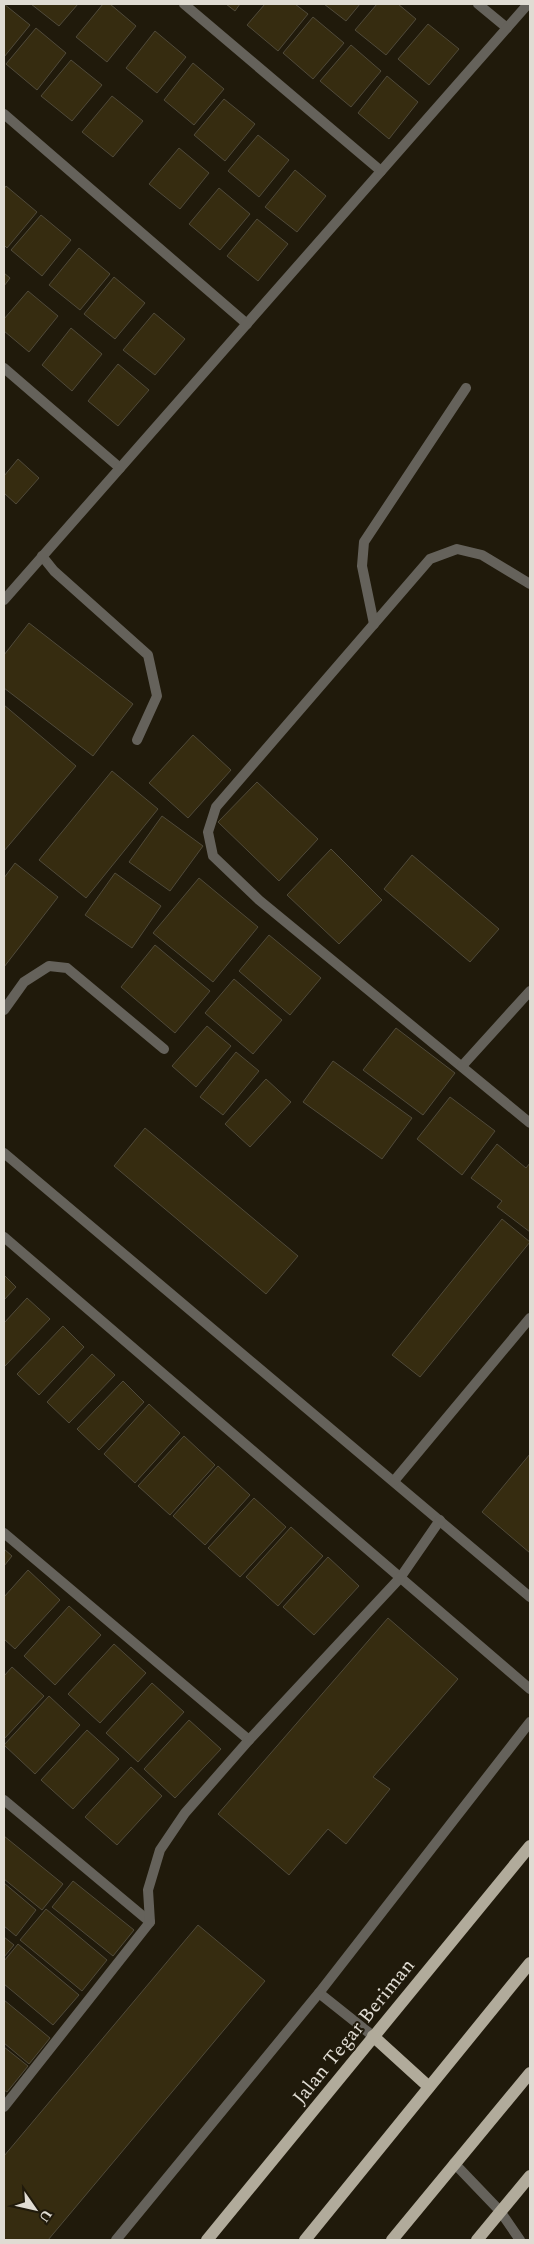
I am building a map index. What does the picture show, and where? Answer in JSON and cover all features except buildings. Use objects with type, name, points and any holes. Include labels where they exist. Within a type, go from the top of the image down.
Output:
[{"type":"main road","name":"Jalan Tegar Beriman","points":[[206,2240],[530,1846]]},
{"type":"main road","points":[[305,2240],[530,1963]]},
{"type":"main road","points":[[373,2036],[429,2087]]},
{"type":"main road","points":[[392,2240],[530,2073]]},
{"type":"main road","points":[[477,2240],[530,2176]]},
{"type":"street","points":[[184,4],[381,172]]},
{"type":"street","points":[[478,4],[507,28]]},
{"type":"street","points":[[4,600],[528,4]]},
{"type":"street","points":[[4,114],[247,324]]},
{"type":"street","points":[[4,368],[120,468]]},
{"type":"street","points":[[374,624],[362,566],[364,542],[466,388]]},
{"type":"street","points":[[530,584],[482,555],[457,549],[430,558],[216,807],[208,832],[213,856],[259,900],[530,1122]]},
{"type":"street","points":[[42,556],[54,572],[148,656],[157,696],[137,740]]},
{"type":"street","points":[[4,1010],[24,982],[50,966],[67,968],[164,1050]]},
{"type":"street","points":[[462,1066],[530,991]]},
{"type":"street","points":[[4,1153],[530,1597]]},
{"type":"street","points":[[4,1237],[530,1689]]},
{"type":"street","points":[[394,1481],[530,1318]]},
{"type":"street","points":[[4,2107],[150,1922],[148,1890],[160,1850],[185,1813],[400,1578],[440,1520]]},
{"type":"street","points":[[4,1533],[250,1740]]},
{"type":"street","points":[[116,2240],[319,1993],[530,1722]]},
{"type":"street","points":[[4,1800],[150,1922]]},
{"type":"street","points":[[319,1993],[373,2036]]},
{"type":"street","points":[[454,2163],[500,2212],[520,2240]]}]
